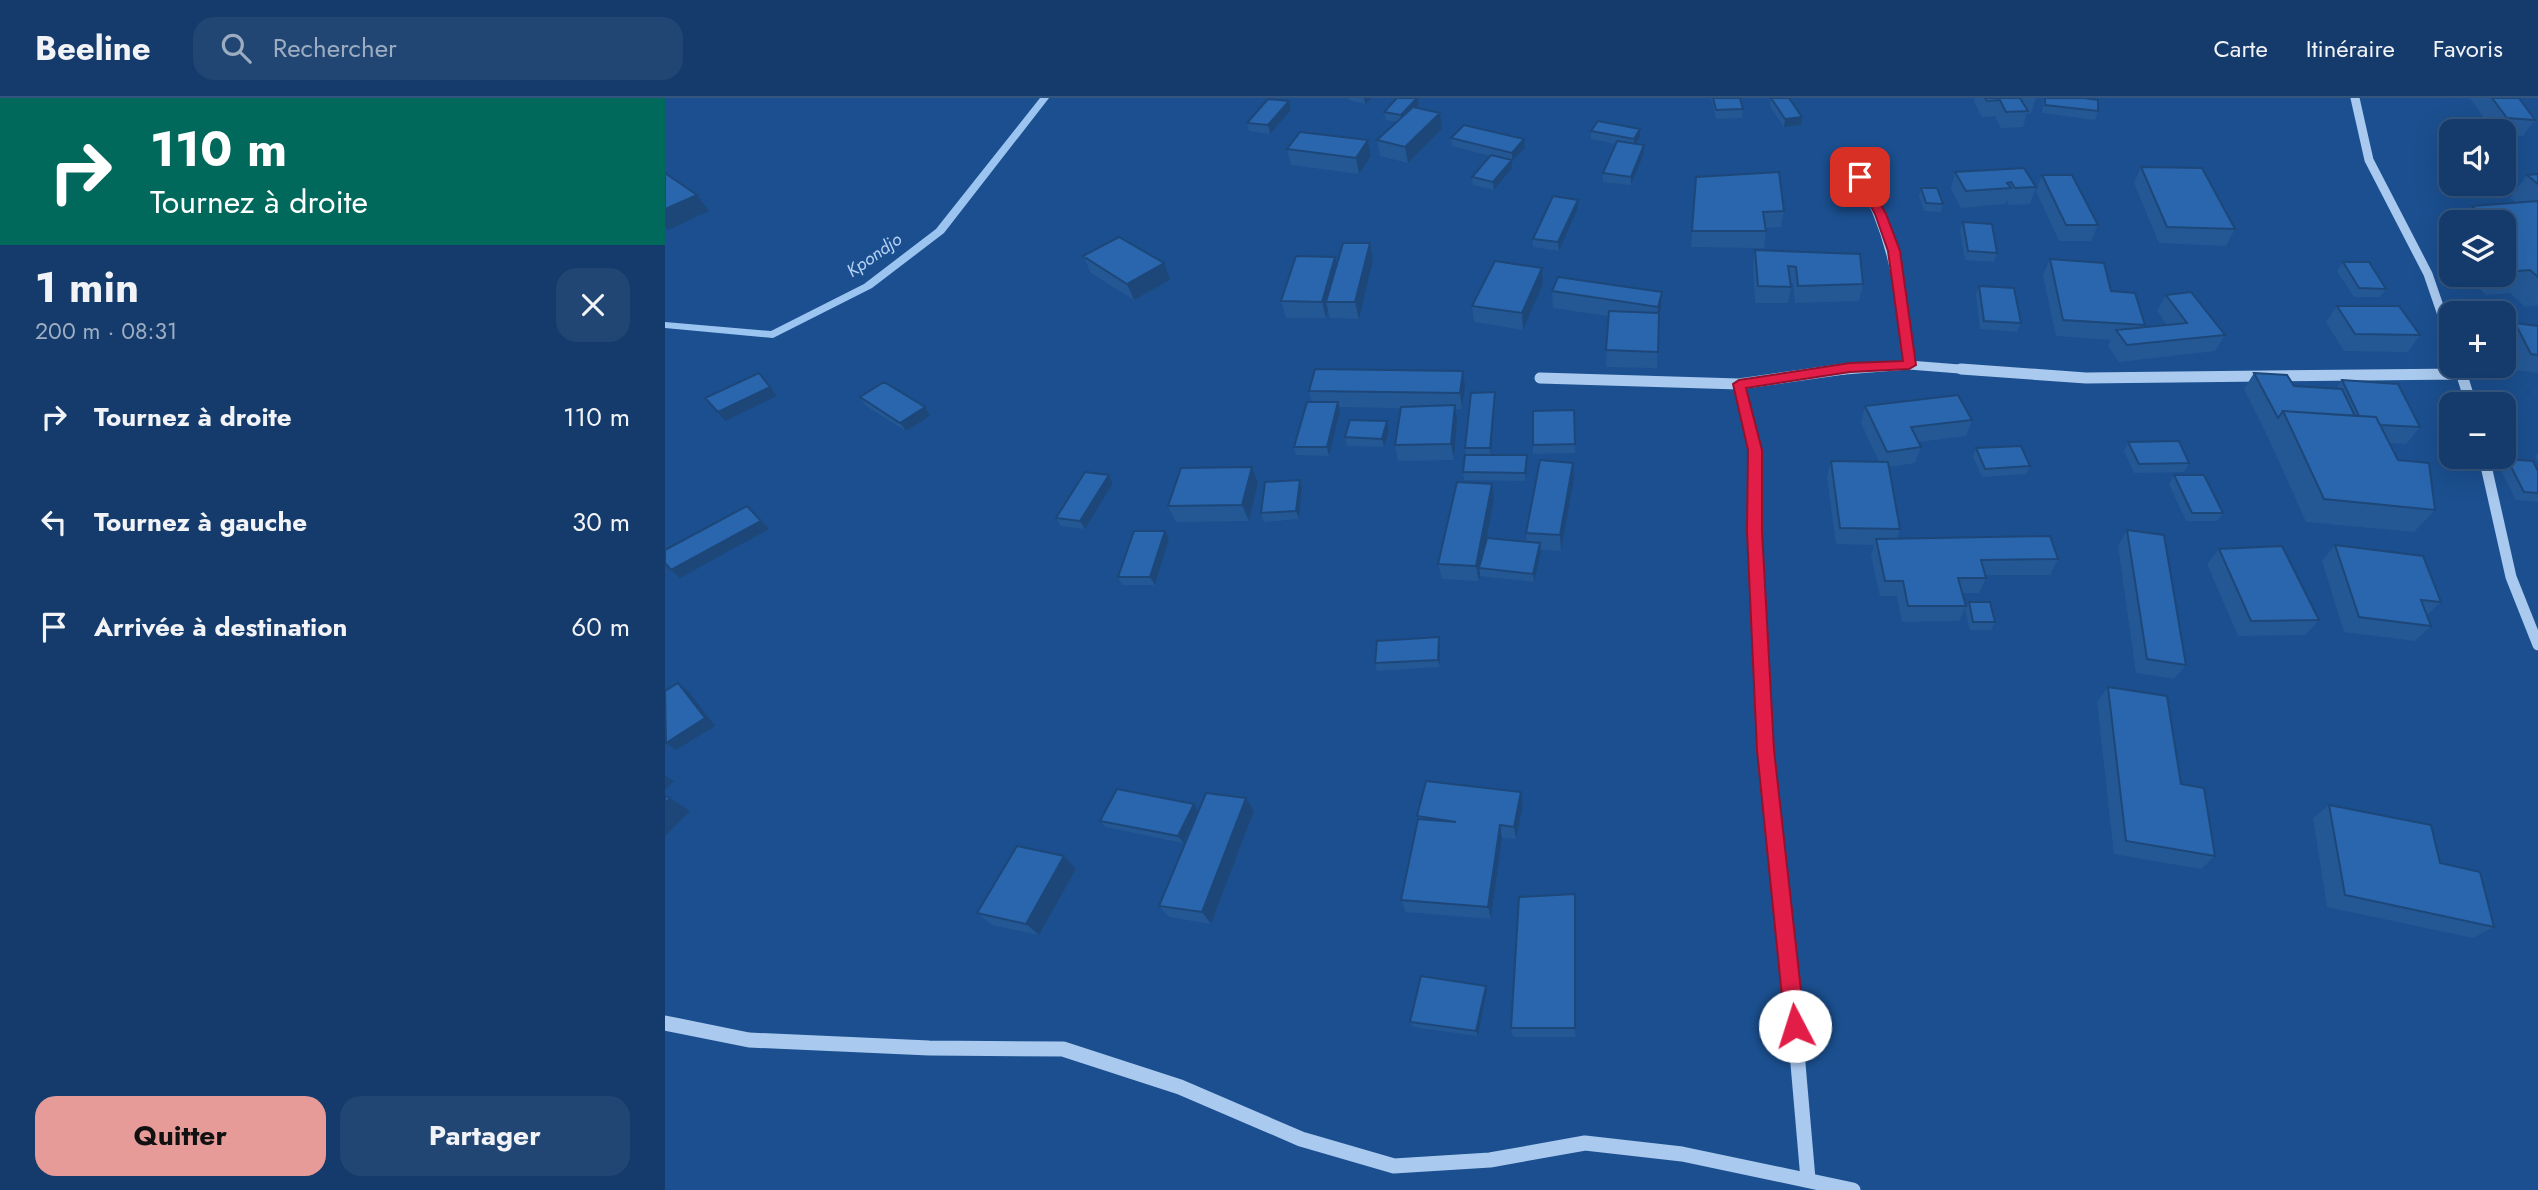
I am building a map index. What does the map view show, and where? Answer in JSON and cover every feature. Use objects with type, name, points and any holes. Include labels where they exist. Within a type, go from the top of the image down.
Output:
[{"type":"street","points":[[2355,98],[2369,160],[2428,274],[2439,306]]},
{"type":"street","points":[[1860,177],[1881,214],[1894,251],[1909,365]]},
{"type":"street","points":[[1540,378],[1739,384],[1850,368],[1909,365],[2086,378],[2439,370]]},
{"type":"street","points":[[1739,384],[1755,450],[1754,531],[1765,750],[1788,949],[1808,1179]]},
{"type":"street","points":[[2486,469],[2493,510],[2524,620],[2538,645]]},
{"type":"street","points":[[665,1023],[749,1040],[929,1048],[1063,1049],[1180,1087],[1301,1139],[1394,1166],[1490,1160],[1585,1143],[1682,1154],[1853,1190]]},
{"type":"building","points":[[1397,98],[1417,98],[1401,115],[1384,112]]},
{"type":"building","points":[[1713,98],[1740,98],[1743,109],[1716,110]]},
{"type":"building","points":[[1771,98],[1789,98],[1802,117],[1785,119]]},
{"type":"building","points":[[1985,98],[2020,98],[2028,111],[2006,112],[2000,100],[1987,101]]},
{"type":"building","points":[[2045,98],[2098,100],[2098,111],[2045,105]]},
{"type":"building","points":[[2492,98],[2519,98],[2535,120],[2507,118]]},
{"type":"building","points":[[1268,99],[1289,101],[1268,125],[1247,123]]},
{"type":"building","points":[[1413,107],[1440,113],[1405,147],[1377,140]]},
{"type":"building","points":[[1598,121],[1640,129],[1634,139],[1591,131]]},
{"type":"building","points":[[1464,125],[1524,139],[1512,153],[1451,138]]},
{"type":"building","points":[[1300,132],[1368,140],[1356,158],[1287,149]]},
{"type":"building","points":[[1617,141],[1644,145],[1631,177],[1603,173]]},
{"type":"building","points":[[1491,155],[1512,160],[1493,182],[1472,177]]},
{"type":"building","points":[[2141,167],[2202,168],[2235,229],[2167,227]]},
{"type":"building","points":[[2024,168],[2036,187],[2015,188],[2011,182],[2007,183],[2011,188],[1966,191],[1955,172]]},
{"type":"building","points":[[1779,172],[1784,211],[1763,212],[1766,231],[1692,231],[1696,177]]},
{"type":"building","points":[[665,173],[697,195],[665,209]]},
{"type":"building","points":[[2538,174],[2538,184],[2527,175]]},
{"type":"building","points":[[2042,175],[2072,175],[2098,225],[2066,225]]},
{"type":"building","points":[[1921,188],[1937,188],[1943,204],[1926,203]]},
{"type":"building","points":[[1553,196],[1578,200],[1558,242],[1533,239]]},
{"type":"building","points":[[2538,201],[2538,277],[2530,270],[2516,271],[2516,210],[2476,210],[2472,206]]},
{"type":"building","points":[[1963,222],[1992,224],[1997,253],[1968,251]]},
{"type":"building","points":[[1119,237],[1164,263],[1127,284],[1083,256]]},
{"type":"building","points":[[1343,243],[1370,243],[1355,302],[1326,302]]},
{"type":"building","points":[[1755,250],[1860,254],[1863,284],[1798,286],[1796,267],[1788,266],[1791,287],[1758,286]]},
{"type":"building","points":[[1296,256],[1335,257],[1322,302],[1281,301]]},
{"type":"building","points":[[2050,259],[2104,263],[2111,291],[2135,293],[2145,325],[2063,320]]},
{"type":"building","points":[[1495,261],[1542,268],[1522,313],[1472,306]]},
{"type":"building","points":[[2343,262],[2369,262],[2386,289],[2359,288]]},
{"type":"building","points":[[1558,277],[1662,292],[1658,307],[1552,291]]},
{"type":"building","points":[[1979,286],[2014,288],[2021,323],[1984,321]]},
{"type":"building","points":[[2191,292],[2225,335],[2127,345],[2116,330],[2187,323],[2166,295]]},
{"type":"building","points":[[2337,306],[2399,306],[2420,335],[2355,334]]},
{"type":"building","points":[[1609,311],[1659,313],[1658,352],[1606,350]]},
{"type":"building","points":[[2516,323],[2538,326],[2538,355],[2531,354]]},
{"type":"building","points":[[1315,369],[1463,371],[1460,393],[1309,391]]},
{"type":"building","points":[[759,373],[770,387],[718,412],[705,398]]},
{"type":"building","points":[[2254,373],[2287,375],[2294,386],[2342,389],[2355,416],[2283,411],[2278,418]]},
{"type":"building","points":[[2342,380],[2398,384],[2420,427],[2380,425],[2376,417],[2359,416]]},
{"type":"building","points":[[884,382],[925,407],[900,423],[860,397]]},
{"type":"building","points":[[1495,392],[1490,448],[1465,448],[1471,393]]},
{"type":"building","points":[[1958,395],[1972,420],[1911,427],[1921,447],[1887,452],[1865,406]]},
{"type":"building","points":[[1307,402],[1338,402],[1327,447],[1294,447]]},
{"type":"building","points":[[1455,405],[1451,444],[1395,445],[1401,407]]},
{"type":"building","points":[[1574,410],[1575,444],[1533,445],[1533,411]]},
{"type":"building","points":[[2283,411],[2376,417],[2398,460],[2429,463],[2435,510],[2324,499]]},
{"type":"building","points":[[1350,420],[1387,421],[1382,439],[1345,437]]},
{"type":"building","points":[[2179,441],[2189,463],[2139,464],[2128,442]]},
{"type":"building","points":[[2021,446],[2030,466],[1985,469],[1976,448]]},
{"type":"building","points":[[1465,455],[1527,455],[1525,473],[1463,472]]},
{"type":"building","points":[[1540,460],[1573,463],[1560,535],[1526,533]]},
{"type":"building","points":[[2516,460],[2533,461],[2538,471],[2538,493],[2524,492],[2512,469],[2516,469]]},
{"type":"building","points":[[1831,461],[1888,462],[1900,529],[1840,528]]},
{"type":"building","points":[[1252,467],[1242,505],[1168,506],[1181,468]]},
{"type":"building","points":[[1085,472],[1109,475],[1080,521],[1056,518]]},
{"type":"building","points":[[2174,475],[2204,475],[2223,513],[2192,513]]},
{"type":"building","points":[[1300,480],[1296,511],[1261,513],[1265,482]]},
{"type":"building","points":[[1457,482],[1492,484],[1476,566],[1438,564]]},
{"type":"building","points":[[747,506],[761,521],[671,570],[665,563],[665,550]]},
{"type":"building","points":[[2127,530],[2164,535],[2186,665],[2147,659]]},
{"type":"building","points":[[1134,531],[1165,531],[1150,577],[1118,577]]},
{"type":"building","points":[[2050,536],[2058,559],[1981,560],[1986,578],[1958,578],[1966,606],[1908,606],[1903,581],[1885,581],[1876,539]]},
{"type":"building","points":[[1487,538],[1540,543],[1533,574],[1479,568]]},
{"type":"building","points":[[2335,545],[2423,556],[2441,602],[2421,600],[2431,626],[2359,617]]},
{"type":"building","points":[[2282,546],[2319,620],[2251,621],[2219,549]]},
{"type":"building","points":[[1969,602],[1990,602],[1995,622],[1973,622]]},
{"type":"building","points":[[1439,637],[1438,660],[1375,663],[1377,641]]},
{"type":"building","points":[[678,683],[705,718],[666,743],[665,691]]},
{"type":"building","points":[[2108,687],[2167,696],[2181,784],[2204,788],[2215,856],[2126,841]]},
{"type":"building","points":[[1426,781],[1521,792],[1514,827],[1500,825],[1488,907],[1401,900],[1418,819],[1456,822],[1417,816]]},
{"type":"building","points":[[1117,789],[1194,804],[1178,836],[1100,821]]},
{"type":"building","points":[[1206,793],[1246,798],[1202,912],[1159,906]]},
{"type":"building","points":[[2329,805],[2431,825],[2440,863],[2480,872],[2494,927],[2345,895]]},
{"type":"building","points":[[1017,846],[1064,856],[1026,924],[977,913]]},
{"type":"building","points":[[1575,894],[1575,1028],[1511,1028],[1519,897]]},
{"type":"building","points":[[1421,976],[1486,986],[1476,1031],[1410,1022]]},
{"type":"waterway","name":"Kpondjo","points":[[665,325],[773,335],[868,286],[940,231],[1045,98]]},
{"type":"route","points":[[1795,1026],[1765,750],[1754,531],[1755,450],[1739,384],[1850,368],[1909,365],[1894,251],[1881,214],[1860,177]]}]
